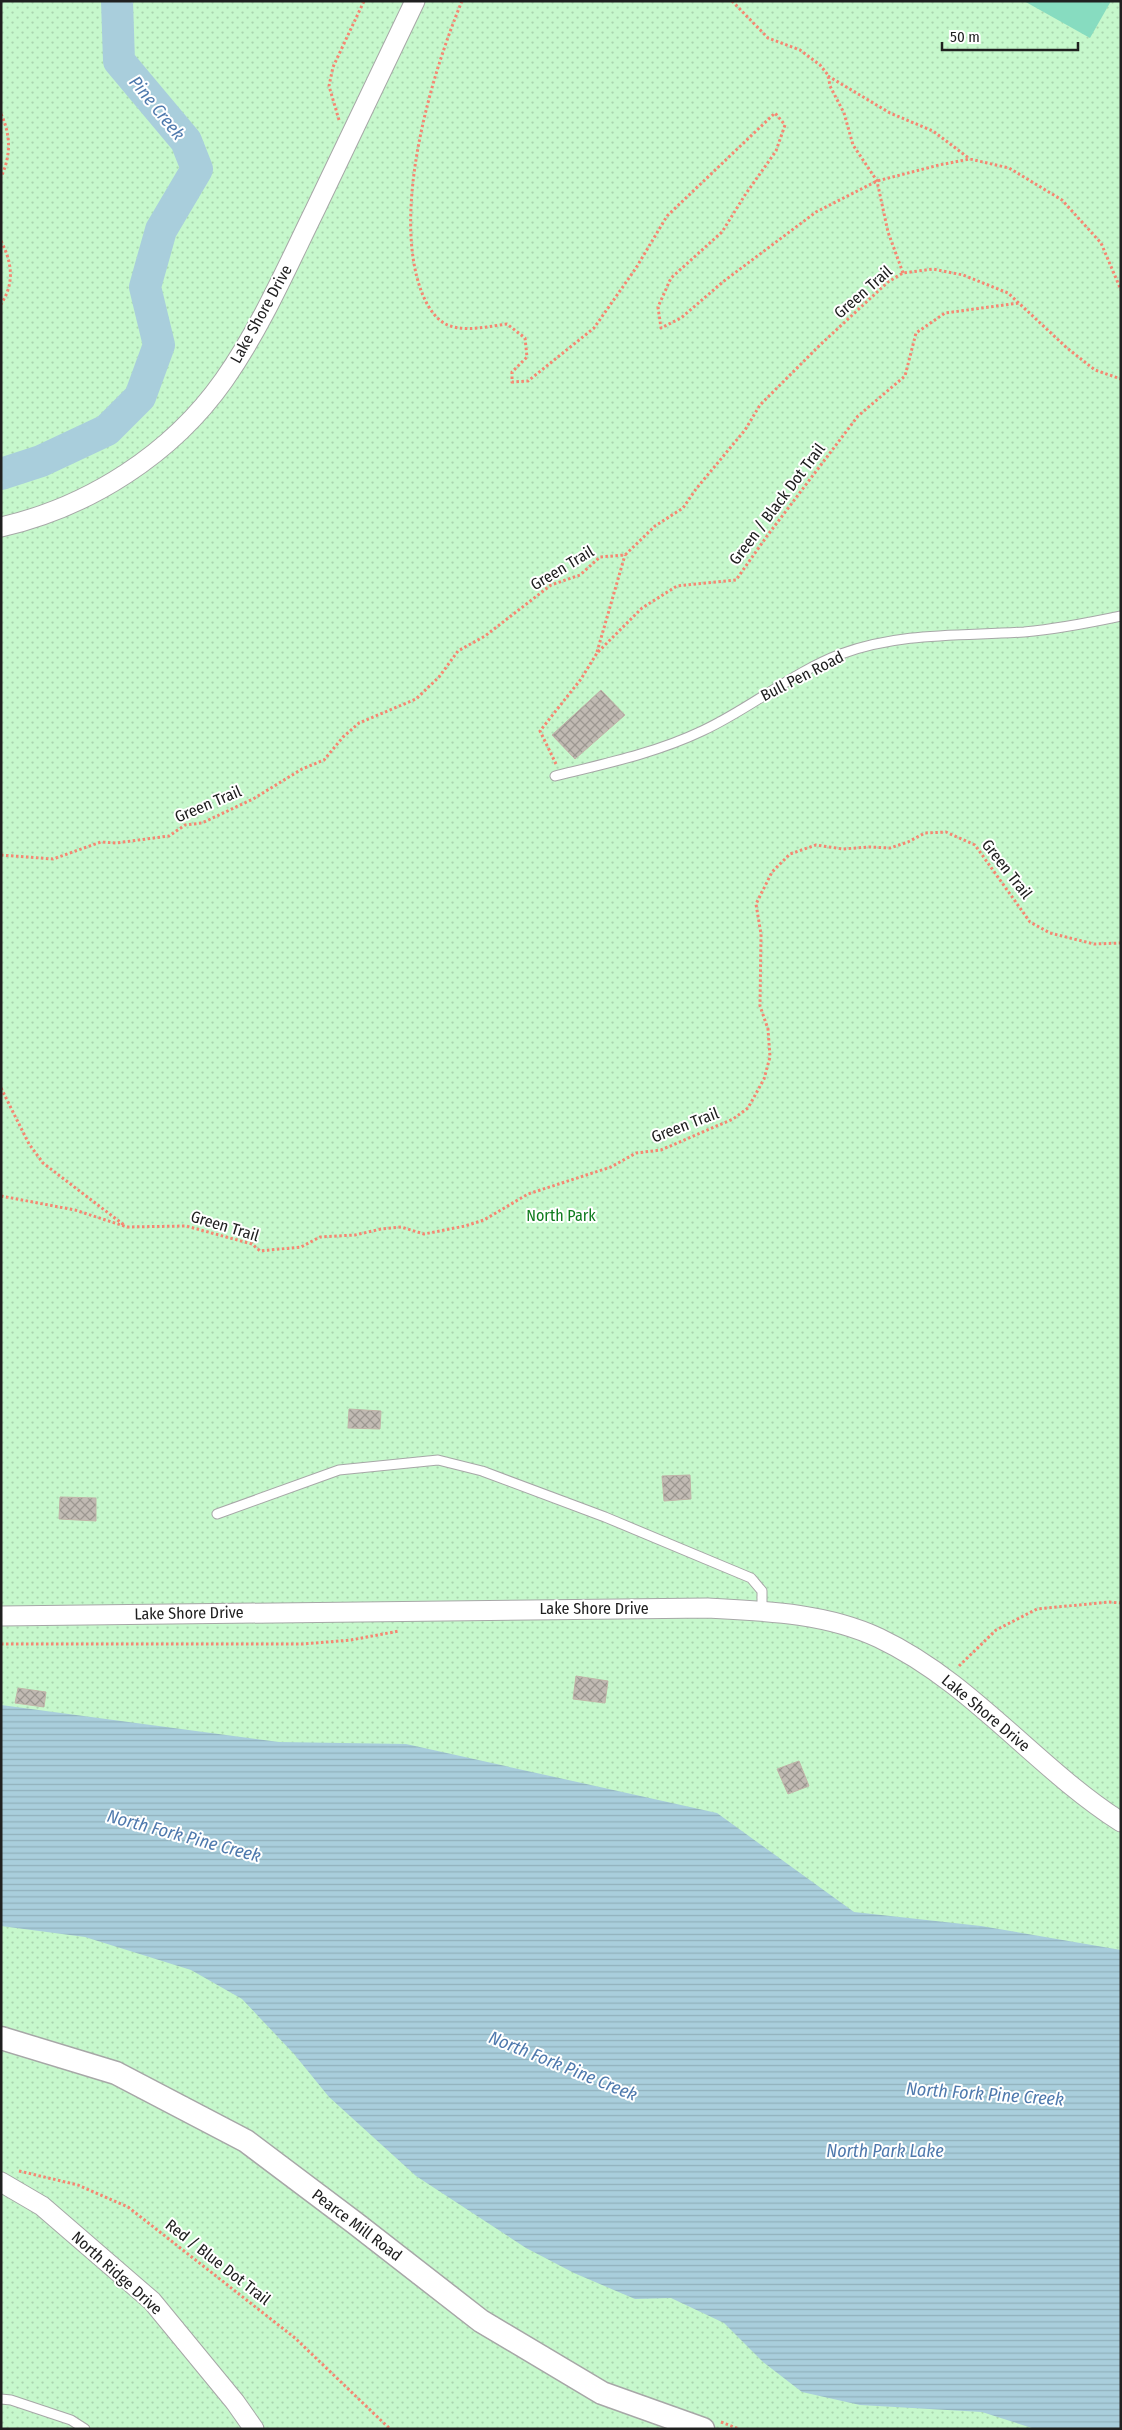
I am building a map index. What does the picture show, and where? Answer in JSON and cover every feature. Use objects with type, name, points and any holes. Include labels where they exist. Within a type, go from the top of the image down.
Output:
[{"type":"street","name":"Lake Shore Drive","points":[[1,527],[50,512],[84,498],[137,466],[181,430],[223,381],[267,308],[415,1]]},
{"type":"street","name":"Lake Shore Drive","points":[[1,1616],[540,1608],[708,1608],[762,1611],[817,1618],[870,1634],[917,1659],[946,1678],[975,1700],[1072,1786],[1121,1822]]},
{"type":"street","name":"Pearce Mill Road","points":[[1,2038],[116,2073],[246,2141],[355,2222],[480,2321],[602,2393],[703,2429]]},
{"type":"street","name":"North Ridge Drive","points":[[1,2182],[42,2206],[152,2301],[235,2402],[254,2429]]},
{"type":"lane","name":"Bull Pen Road","points":[[558,776],[666,747],[704,731],[808,670],[841,654],[874,644],[937,635],[1023,632],[1079,626],[1121,616]]},
{"type":"lane","points":[[217,1514],[339,1470],[438,1460],[482,1471],[605,1517],[751,1578],[762,1591],[762,1611]]},
{"type":"lane","points":[[1,2399],[11,2400],[72,2420],[85,2429]]},
{"type":"path","points":[[339,129],[339,121],[330,86],[333,67],[364,1]]},
{"type":"path","points":[[462,1],[447,38],[422,125],[410,213],[414,273],[432,314],[454,327],[481,328],[507,324],[526,338],[528,358],[512,372],[512,382],[528,381],[594,328],[636,268],[667,216],[775,113],[785,125],[776,151],[722,232],[671,278],[658,308],[660,328],[682,318],[724,281],[816,212],[877,181],[938,165],[970,159],[1009,168],[1062,200],[1101,243],[1121,290]]},
{"type":"path","points":[[732,1],[768,38],[800,50],[820,64],[828,75],[890,113],[933,131],[970,159]]},
{"type":"path","points":[[828,75],[830,86],[844,113],[853,145],[877,181],[888,232],[903,273]]},
{"type":"path","points":[[1,114],[6,124],[10,144],[7,165],[1,177]]},
{"type":"path","points":[[1,241],[7,253],[12,277],[7,295],[1,304]]},
{"type":"path","name":"Green Trail","points":[[1,855],[52,859],[101,842],[116,843],[169,836],[185,825],[202,823],[246,802],[302,769],[324,760],[343,737],[359,723],[416,699],[439,677],[458,651],[484,636],[551,585],[580,575],[600,557],[626,554],[655,526],[683,508],[696,489],[745,430],[760,405],[888,282],[903,273],[933,270],[963,275],[1008,293],[1066,348],[1095,370],[1121,379]]},
{"type":"path","name":"Green / Black Dot Trail","points":[[558,776],[540,730],[581,680],[597,653],[642,608],[677,586],[736,580],[766,536],[858,416],[905,376],[916,333],[945,312],[1020,303]]},
{"type":"path","points":[[597,653],[626,554]]},
{"type":"path","name":"Green Trail","points":[[1,1196],[75,1210],[127,1226],[186,1226],[252,1244],[260,1251],[301,1247],[320,1237],[355,1235],[401,1227],[424,1234],[484,1220],[528,1194],[611,1167],[636,1153],[661,1150],[733,1120],[748,1108],[764,1079],[770,1057],[768,1029],[760,1006],[761,934],[756,904],[772,872],[790,854],[816,845],[843,849],[890,848],[908,842],[925,833],[946,832],[975,845],[1030,922],[1050,933],[1094,944],[1121,943]]},
{"type":"path","points":[[1,1088],[29,1144],[43,1163],[127,1226]]},
{"type":"path","points":[[946,1678],[996,1630],[1037,1609],[1109,1602],[1121,1603]]},
{"type":"path","points":[[1,1644],[304,1644],[389,1634],[403,1629]]},
{"type":"path","name":"Red / Blue Dot Trail","points":[[18,2170],[78,2185],[128,2207],[295,2338],[390,2429]]},
{"type":"green space","name":"North Park","points":[[1,1],[1121,1],[1121,2429],[1,2429]]},
{"type":"green space","points":[[1024,1],[1111,1],[1090,38]]},
{"type":"water","name":"North Park Lake","points":[[1,1705],[279,1742],[406,1744],[717,1813],[854,1912],[981,1926],[1121,1950],[1121,2429],[1035,2429],[982,2412],[860,2405],[802,2392],[763,2362],[724,2323],[671,2298],[635,2299],[574,2273],[526,2248],[416,2176],[329,2097],[294,2054],[242,1999],[191,1970],[85,1937],[1,1926]]},
{"type":"building","points":[[601,690],[625,715],[575,759],[552,735]]},
{"type":"building","points":[[349,1409],[381,1411],[380,1429],[348,1428]]},
{"type":"building","points":[[690,1475],[691,1499],[664,1501],[662,1476]]},
{"type":"building","points":[[60,1497],[96,1498],[96,1521],[59,1519]]},
{"type":"building","points":[[576,1676],[608,1681],[605,1703],[573,1699]]},
{"type":"building","points":[[18,1688],[46,1692],[44,1707],[15,1703]]},
{"type":"building","points":[[799,1761],[809,1786],[788,1794],[777,1769]]},
{"type":"waterway","name":"Pine Creek","points":[[1,474],[41,461],[107,430],[140,397],[159,345],[145,287],[161,230],[197,169],[186,141],[119,61],[117,1]]},
{"type":"water label","name":"North Fork Pine Creek","points":[[184,1836]]},
{"type":"water label","name":"North Fork Pine Creek","points":[[563,2066]]},
{"type":"water label","name":"North Fork Pine Creek","points":[[985,2094]]}]
